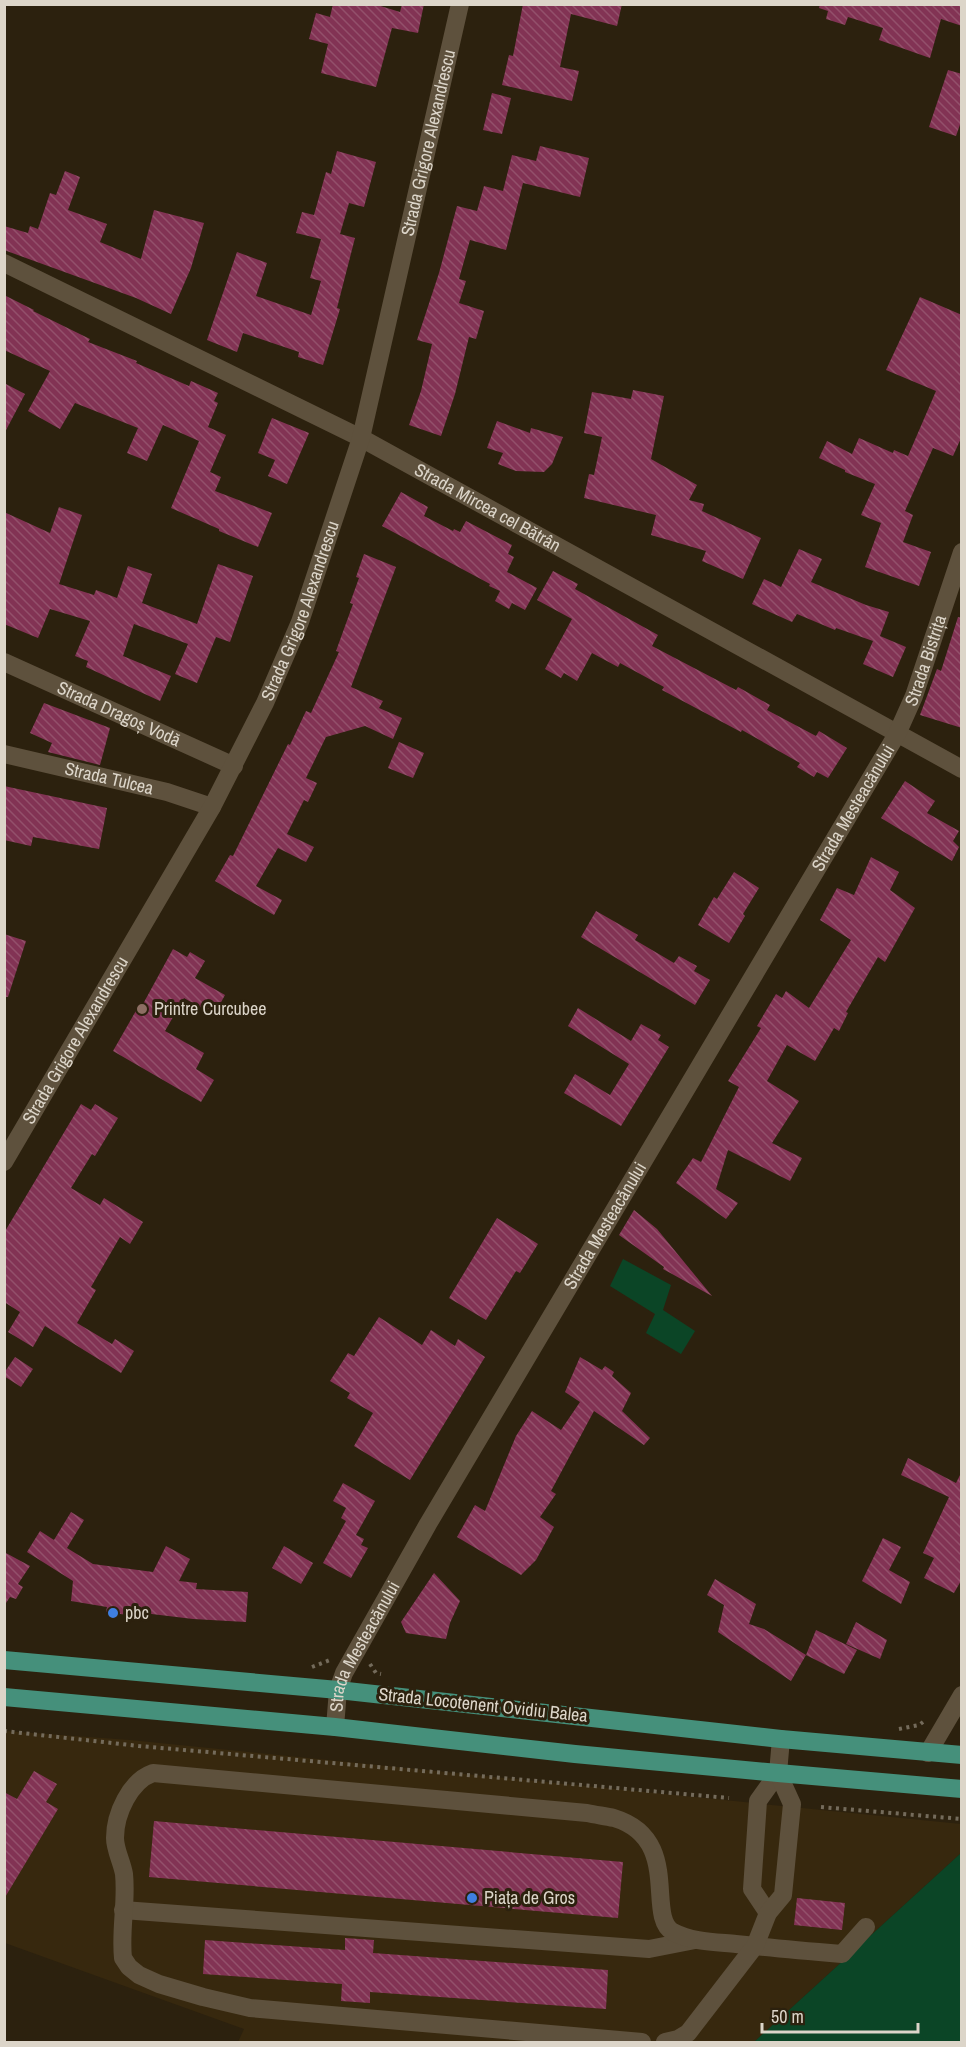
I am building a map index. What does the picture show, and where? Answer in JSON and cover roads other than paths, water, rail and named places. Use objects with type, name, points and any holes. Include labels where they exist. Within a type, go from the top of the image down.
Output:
[{"type":"main road","name":"Strada Locotenent Ovidiu Balea","points":[[4,1660],[338,1690],[781,1739],[962,1755]]},
{"type":"main road","name":"Strada Locotenent Ovidiu Balea","points":[[4,1697],[335,1727],[575,1754],[962,1789]]},
{"type":"street","name":"Strada Grigore Alexandrescu","points":[[4,1162],[212,807],[270,692],[300,622],[360,438],[460,4]]},
{"type":"street","name":"Strada Mircea cel Bătrân","points":[[4,263],[360,438],[962,768]]},
{"type":"street","name":"Strada Bistrița","points":[[897,734],[914,696],[962,552]]},
{"type":"street","name":"Strada Dragoș Vodă","points":[[4,662],[234,766]]},
{"type":"street","name":"Strada Mesteacănului","points":[[335,1727],[338,1690],[349,1664],[428,1524],[897,734]]},
{"type":"street","name":"Strada Tulcea","points":[[4,754],[167,792],[212,807]]},
{"type":"street","points":[[928,1753],[962,1695]]},
{"type":"street","points":[[665,2043],[688,2033],[755,1946],[768,1913],[783,1895],[792,1804],[778,1773],[781,1739]]},
{"type":"street","points":[[642,2043],[250,2008],[203,1997],[149,1980],[129,1967],[123,1958],[124,1874],[115,1840],[116,1826],[130,1791],[144,1776],[153,1773],[587,1813],[616,1819],[637,1830],[651,1847],[658,1862],[662,1917],[671,1931],[695,1940],[842,1954],[866,1927]]},
{"type":"street","points":[[768,1913],[752,1889],[758,1801],[778,1773]]},
{"type":"street","points":[[123,1910],[649,1949],[695,1940]]},
{"type":"place","name":"Printre Curcubee","points":[[142,1009]]},
{"type":"place","name":"pbc","points":[[113,1613]]},
{"type":"place","name":"Piața de Gros","points":[[472,1898]]}]
